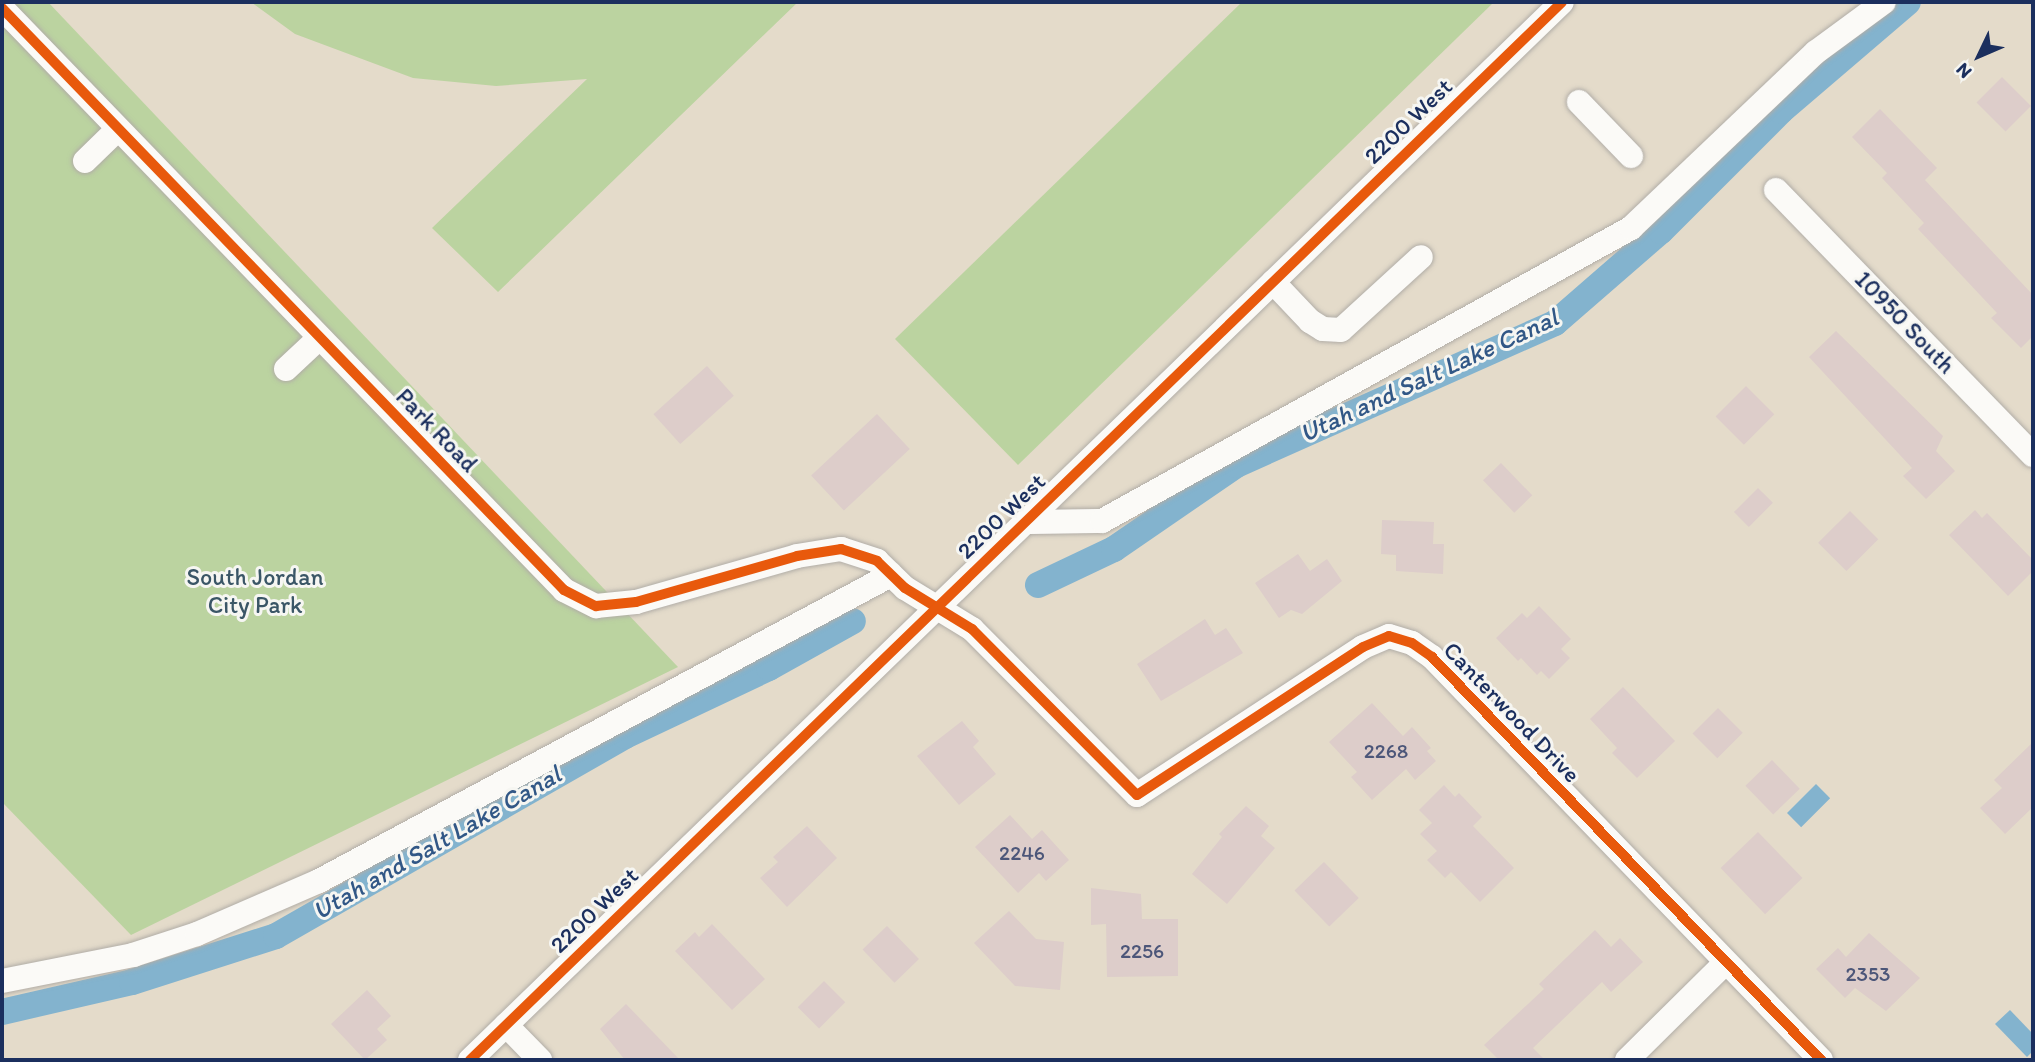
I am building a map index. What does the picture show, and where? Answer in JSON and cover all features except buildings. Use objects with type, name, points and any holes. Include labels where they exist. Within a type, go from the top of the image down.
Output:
[{"type":"street","name":"2200 West","points":[[470,1060],[1562,2]]},
{"type":"street","points":[[1026,522],[1102,521],[1631,228],[1816,52],[1884,2]]},
{"type":"street","name":"Park Road","points":[[2,8],[564,590],[596,606],[636,602],[797,555],[841,548],[877,561],[891,575],[937,607]]},
{"type":"street","points":[[1579,102],[1631,156]]},
{"type":"street","points":[[85,161],[118,129]]},
{"type":"street","name":"10950 South","points":[[1776,190],[2033,455]]},
{"type":"street","points":[[1273,282],[1310,321],[1323,329],[1341,330],[1421,257]]},
{"type":"street","points":[[286,369],[318,338]]},
{"type":"street","points":[[2,981],[133,955],[197,934],[307,887],[891,575]]},
{"type":"street","name":"Canterwood Drive","points":[[937,607],[972,629],[1137,795],[1363,647],[1389,636],[1412,643],[1432,657],[1821,1060]]},
{"type":"street","points":[[1626,1060],[1725,962]]},
{"type":"street","points":[[506,1025],[540,1060]]},
{"type":"green space","name":"South Jordan City Park","points":[[2,2],[48,2],[678,667],[131,935],[2,802]]},
{"type":"green space","points":[[251,2],[798,2],[498,292],[432,228],[587,79],[496,86],[413,78],[295,34]]},
{"type":"green space","points":[[1242,2],[1494,2],[1018,465],[895,339]]},
{"type":"water","points":[[1816,784],[1830,798],[1801,827],[1787,813]]},
{"type":"water","points":[[2010,1010],[2033,1034],[2033,1051],[2027,1057],[1995,1024]]},
{"type":"waterway","name":"Utah and Salt Lake Canal","points":[[1038,585],[1114,549],[1236,465],[1555,323],[1661,231],[1781,111],[1908,2]]},
{"type":"waterway","name":"Utah and Salt Lake Canal","points":[[2,1012],[132,982],[276,936],[625,736],[769,668],[853,621]]},
{"type":"cycle path","points":[[470,1060],[1562,2]]},
{"type":"cycle path","points":[[2,8],[564,590],[596,606],[636,602],[797,556],[841,549],[877,561],[905,588],[972,629],[1137,795],[1363,647],[1389,636],[1412,643],[1432,657],[1821,1060]]}]
